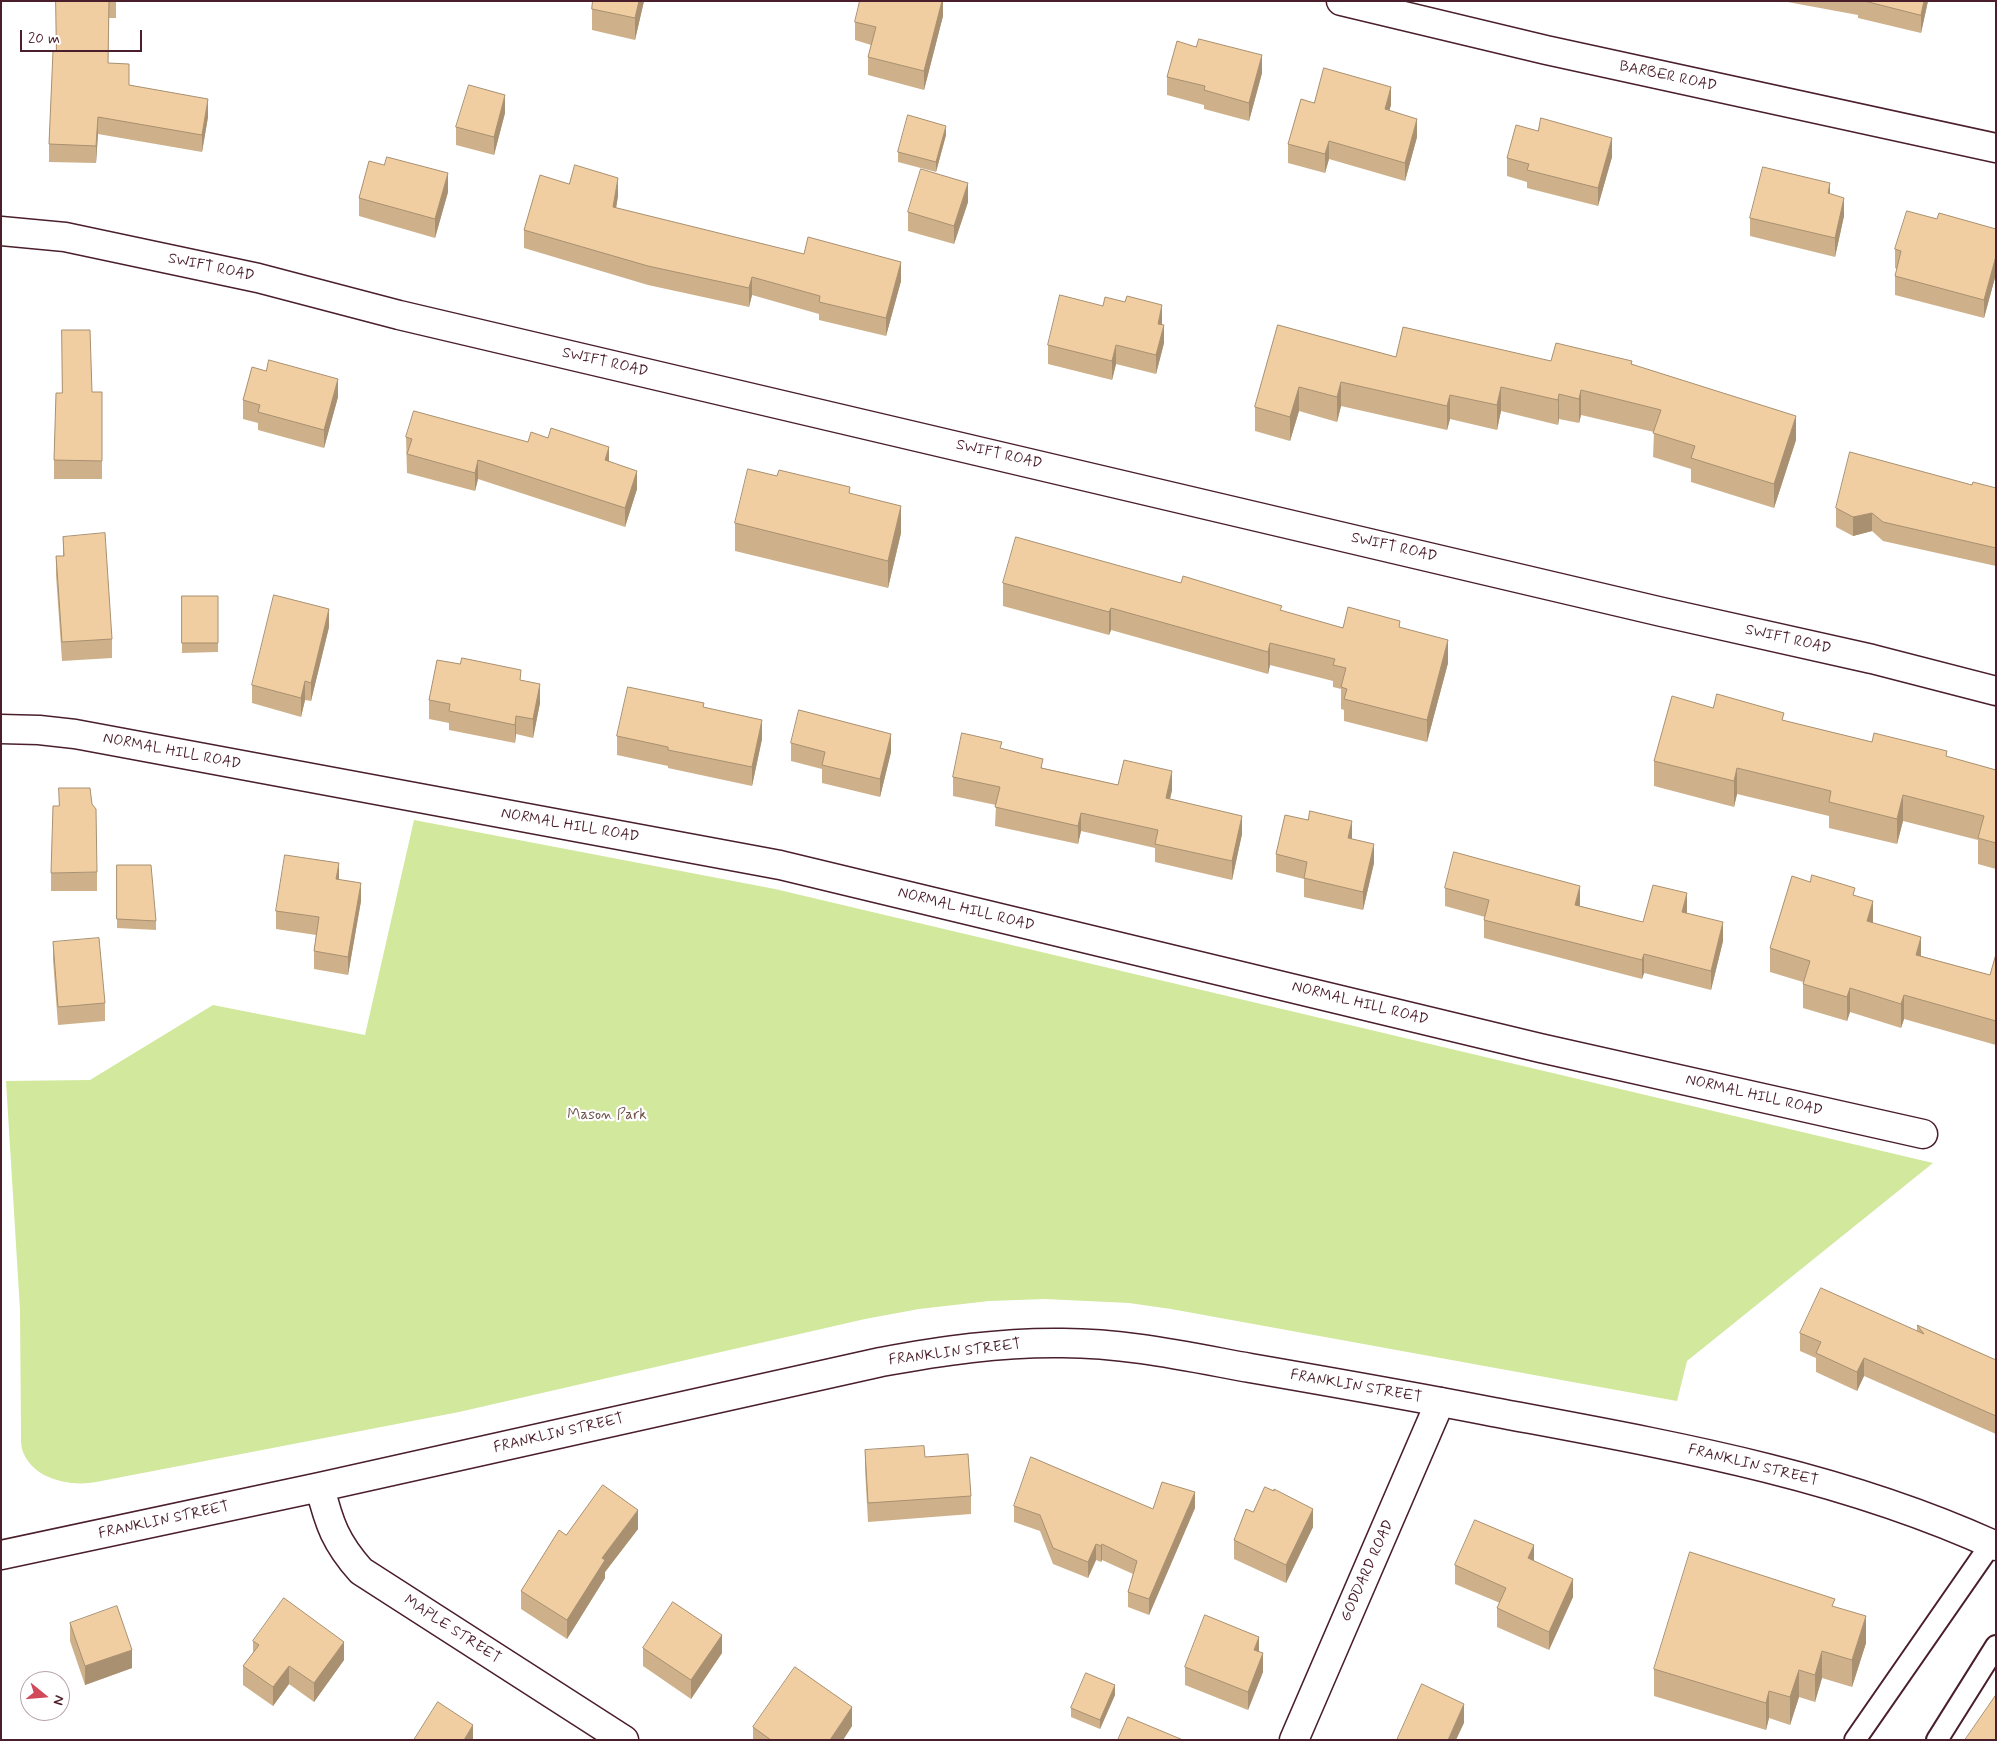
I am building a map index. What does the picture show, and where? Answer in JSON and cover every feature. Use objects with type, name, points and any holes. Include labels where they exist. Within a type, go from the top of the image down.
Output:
[{"type":"street","name":"BARBER ROAD","points":[[1341,1],[1546,50],[1996,148]]},
{"type":"street","name":"SWIFT ROAD","points":[[1,231],[65,238],[258,278],[399,315],[1662,612],[1872,659],[1996,691]]},
{"type":"street","name":"NORMAL HILL ROAD","points":[[1,729],[39,730],[75,734],[780,865],[1540,1048],[1923,1134]]},
{"type":"street","name":"FRANKLIN STREET","points":[[1,1555],[320,1487],[881,1362],[943,1351],[1003,1344],[1065,1343],[1145,1350],[1669,1445],[1765,1467],[1854,1492],[1993,1545]]},
{"type":"street","name":"GODDARD ROAD","points":[[1294,1740],[1440,1402]]},
{"type":"street","name":"MAPLE STREET","points":[[320,1487],[328,1518],[341,1548],[361,1571],[624,1740]]},
{"type":"lane","points":[[1855,1740],[1993,1545]]},
{"type":"lane","points":[[1937,1740],[1992,1658]]},
{"type":"green space","name":"Mason Park","points":[[414,820],[775,889],[1933,1163],[1687,1361],[1677,1401],[1171,1309],[1129,1303],[1045,1299],[989,1301],[919,1309],[865,1319],[459,1412],[96,1482],[64,1482],[43,1474],[34,1468],[21,1446],[20,1310],[6,1081],[90,1080],[213,1005],[365,1035]]},
{"type":"building","points":[[56,1],[109,1],[108,63],[129,64],[129,85],[208,99],[202,135],[98,117],[96,146],[49,144],[53,51],[56,51]]},
{"type":"building","points":[[593,1],[639,1],[635,18],[592,9]]},
{"type":"building","points":[[860,1],[942,1],[924,71],[868,57],[876,27],[855,22]]},
{"type":"building","points":[[1865,1],[1924,1],[1921,15]]},
{"type":"building","points":[[1199,39],[1262,55],[1249,103],[1204,90],[1205,86],[1167,77],[1177,41],[1196,47]]},
{"type":"building","points":[[1324,68],[1391,87],[1385,109],[1417,119],[1405,163],[1329,141],[1325,154],[1288,144],[1301,99],[1314,103]]},
{"type":"building","points":[[469,85],[505,95],[494,137],[456,127]]},
{"type":"building","points":[[908,115],[946,126],[936,162],[898,152]]},
{"type":"building","points":[[1541,118],[1612,138],[1598,188],[1527,170],[1529,164],[1507,158],[1516,125],[1538,131]]},
{"type":"building","points":[[387,157],[448,173],[435,219],[359,198],[369,161],[384,165]]},
{"type":"building","points":[[575,165],[618,178],[613,207],[804,254],[808,237],[901,262],[886,318],[819,302],[820,296],[752,277],[749,288],[648,266],[524,230],[540,175],[569,184]]},
{"type":"building","points":[[1763,167],[1830,183],[1828,193],[1844,198],[1835,238],[1750,218]]},
{"type":"building","points":[[921,169],[968,183],[954,226],[908,212]]},
{"type":"building","points":[[1907,211],[1937,219],[1939,213],[1996,229],[1996,256],[1984,300],[1895,276],[1901,251],[1895,249]]},
{"type":"building","points":[[1060,295],[1103,306],[1105,297],[1125,302],[1127,296],[1162,305],[1158,324],[1164,325],[1156,355],[1116,345],[1112,361],[1048,345]]},
{"type":"building","points":[[1278,325],[1396,357],[1403,327],[1551,361],[1556,343],[1632,361],[1631,364],[1796,416],[1774,484],[1691,458],[1695,446],[1653,433],[1661,410],[1581,390],[1579,399],[1559,394],[1558,400],[1501,387],[1497,405],[1450,395],[1447,406],[1341,382],[1337,397],[1299,387],[1290,417],[1255,407]]},
{"type":"building","points":[[62,330],[90,330],[92,392],[102,392],[102,461],[54,460],[56,393],[62,393]]},
{"type":"building","points":[[269,360],[338,379],[324,430],[258,412],[260,405],[243,400],[252,367],[266,371]]},
{"type":"building","points":[[414,411],[528,442],[531,432],[548,438],[551,428],[609,447],[605,460],[637,471],[625,508],[478,460],[475,473],[407,454],[412,439],[406,437]]},
{"type":"building","points":[[1850,452],[1972,485],[1973,482],[1996,488],[1996,548],[1883,522],[1872,513],[1853,517],[1836,508]]},
{"type":"building","points":[[748,469],[777,476],[779,470],[850,487],[849,493],[901,506],[888,561],[735,523]]},
{"type":"building","points":[[105,533],[112,639],[62,642],[56,556],[64,556],[63,537]]},
{"type":"building","points":[[1016,537],[1181,583],[1183,576],[1282,606],[1280,610],[1343,628],[1348,607],[1400,621],[1399,627],[1448,640],[1427,720],[1344,699],[1347,689],[1341,687],[1346,668],[1333,665],[1335,659],[1270,643],[1268,652],[1111,608],[1109,612],[1003,583]]},
{"type":"building","points":[[274,595],[329,609],[311,683],[305,681],[301,698],[252,685]]},
{"type":"building","points":[[182,596],[218,596],[218,643],[182,643]]},
{"type":"building","points":[[462,658],[521,670],[520,680],[540,684],[533,719],[516,716],[515,725],[449,711],[450,704],[429,700],[437,660],[460,664]]},
{"type":"building","points":[[628,687],[704,703],[703,707],[762,720],[752,767],[668,750],[668,747],[617,736]]},
{"type":"building","points":[[1717,694],[1784,713],[1782,720],[1872,742],[1874,733],[1947,751],[1946,756],[1996,770],[1996,843],[1978,838],[1984,816],[1903,795],[1897,819],[1829,802],[1831,791],[1737,768],[1734,781],[1654,761],[1672,696],[1713,708]]},
{"type":"building","points":[[799,710],[891,734],[880,779],[822,765],[825,752],[791,743]]},
{"type":"building","points":[[962,733],[1002,742],[1000,748],[1043,759],[1041,768],[1118,785],[1124,760],[1172,771],[1166,798],[1242,816],[1232,861],[1155,844],[1158,830],[1081,813],[1078,826],[995,807],[1000,787],[953,777]]},
{"type":"building","points":[[59,788],[90,788],[92,804],[96,809],[97,872],[51,873],[53,806],[59,806]]},
{"type":"building","points":[[1310,811],[1352,821],[1348,838],[1374,844],[1363,892],[1304,878],[1307,862],[1276,854],[1285,815],[1308,820]]},
{"type":"building","points":[[1454,852],[1580,886],[1575,905],[1643,922],[1653,885],[1687,893],[1682,912],[1723,922],[1711,971],[1644,954],[1642,960],[1484,920],[1489,900],[1445,888]]},
{"type":"building","points":[[285,855],[339,863],[336,879],[361,883],[348,957],[314,951],[319,917],[276,911]]},
{"type":"building","points":[[117,865],[151,865],[156,921],[117,919]]},
{"type":"building","points":[[1812,875],[1855,888],[1853,895],[1873,901],[1867,921],[1921,937],[1916,955],[1990,975],[1996,954],[1996,1021],[1904,995],[1901,1004],[1850,988],[1847,997],[1803,984],[1810,961],[1770,948],[1792,876],[1810,882]]},
{"type":"building","points":[[99,938],[105,1003],[58,1007],[53,942]]},
{"type":"building","points":[[1821,1288],[1924,1334],[1917,1325],[1996,1360],[1996,1416],[1864,1358],[1857,1372],[1816,1353],[1821,1342],[1800,1333]]},
{"type":"building","points":[[924,1446],[925,1457],[968,1454],[971,1496],[868,1503],[865,1450]]},
{"type":"building","points":[[1031,1457],[1153,1509],[1162,1482],[1195,1492],[1149,1599],[1128,1592],[1137,1561],[1102,1544],[1101,1546],[1096,1544],[1088,1562],[1053,1548],[1040,1515],[1014,1506]]},
{"type":"building","points":[[603,1485],[638,1510],[602,1558],[605,1560],[567,1620],[521,1591],[559,1530],[566,1535]]},
{"type":"building","points":[[1265,1487],[1274,1491],[1274,1489],[1313,1509],[1286,1565],[1234,1540],[1246,1509],[1253,1512]]},
{"type":"building","points":[[1475,1520],[1534,1545],[1528,1558],[1573,1579],[1549,1632],[1497,1608],[1506,1588],[1455,1565]]},
{"type":"building","points":[[1690,1552],[1835,1599],[1832,1606],[1866,1616],[1852,1660],[1822,1651],[1815,1675],[1799,1670],[1790,1697],[1769,1691],[1766,1703],[1654,1669]]},
{"type":"building","points":[[284,1598],[344,1642],[314,1683],[289,1666],[273,1687],[243,1666],[259,1645],[253,1641]]},
{"type":"building","points":[[673,1602],[722,1635],[691,1680],[643,1648]]},
{"type":"building","points":[[117,1606],[132,1650],[85,1666],[70,1623]]},
{"type":"building","points":[[1205,1615],[1259,1637],[1254,1650],[1263,1653],[1248,1692],[1185,1667]]},
{"type":"building","points":[[795,1667],[852,1707],[830,1740],[771,1740],[753,1727]]},
{"type":"building","points":[[1086,1673],[1115,1685],[1100,1720],[1071,1708]]},
{"type":"building","points":[[1422,1684],[1464,1704],[1448,1740],[1397,1740]]},
{"type":"building","points":[[1996,1695],[1996,1740],[1965,1740]]},
{"type":"building","points":[[438,1702],[473,1725],[464,1740],[414,1740]]},
{"type":"building","points":[[1128,1717],[1183,1740],[1118,1740]]}]
